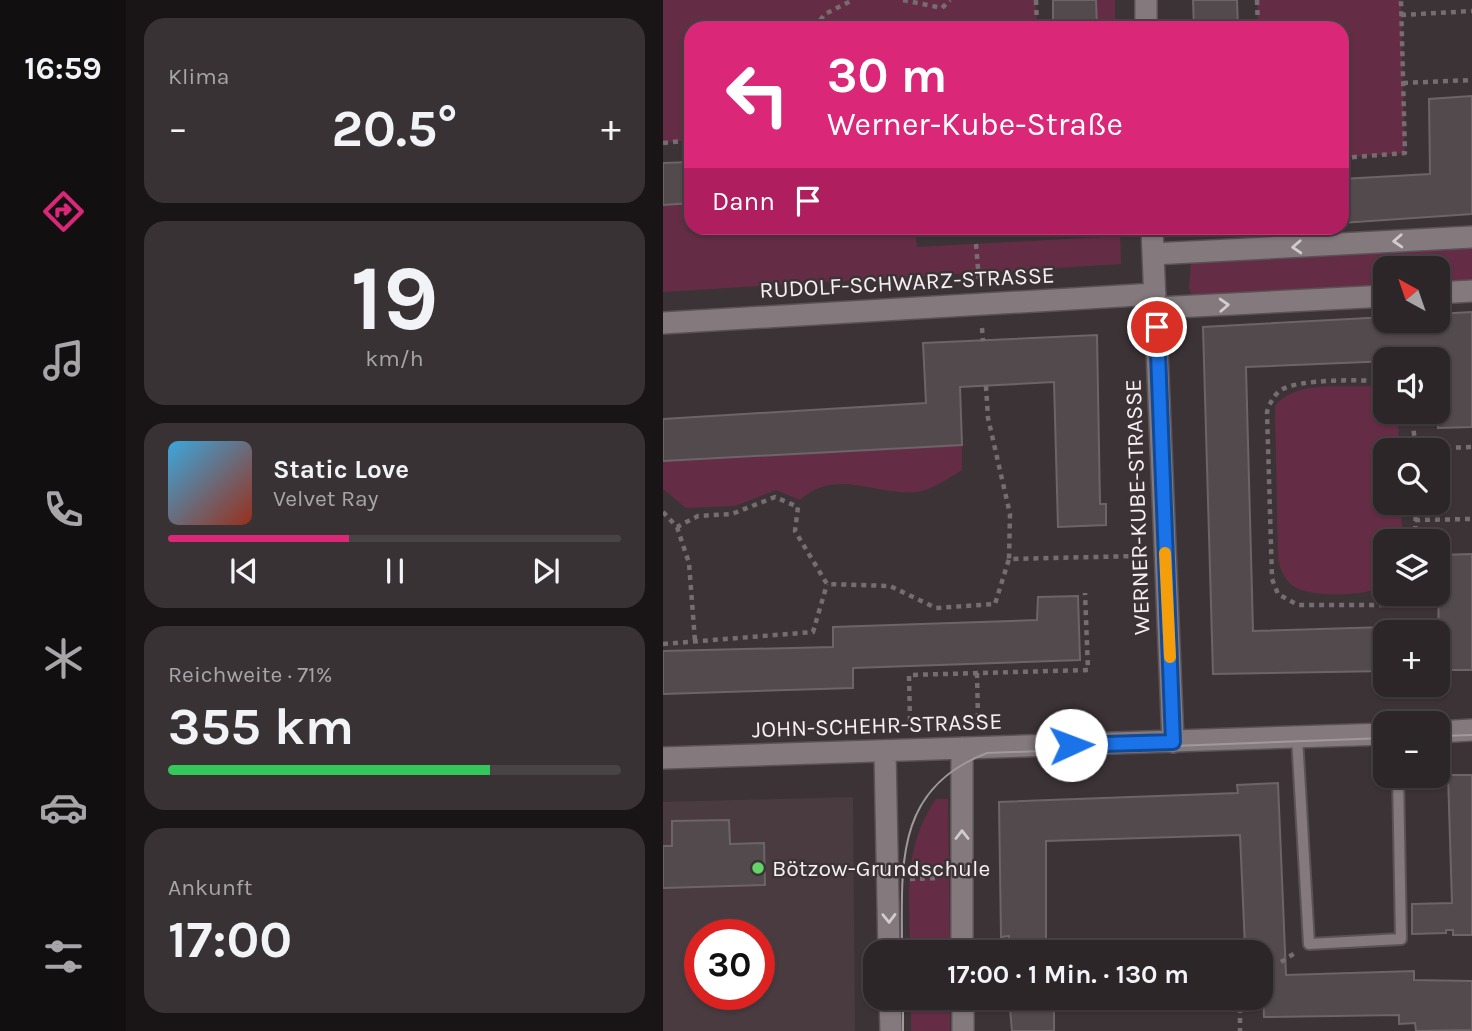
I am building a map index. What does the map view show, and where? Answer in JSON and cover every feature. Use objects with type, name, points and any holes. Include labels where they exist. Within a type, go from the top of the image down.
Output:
[{"type":"street","points":[[1146,0],[1146,21]]},
{"type":"street","name":"WERNER-KUBE-STRASSE","points":[[1152,235],[1173,742]]},
{"type":"street","points":[[1153,254],[1472,237]]},
{"type":"street","points":[[1451,292],[1472,291]]},
{"type":"street","name":"RUDOLF-SCHWARZ-STRASSE","points":[[663,323],[1155,301],[1373,296]]},
{"type":"street","points":[[1450,731],[1472,730]]},
{"type":"street","name":"JOHN-SCHEHR-STRASSE","points":[[663,758],[1373,734]]},
{"type":"street","points":[[962,748],[962,940]]},
{"type":"street","points":[[885,752],[889,940]]},
{"type":"street","points":[[890,1010],[891,1031]]},
{"type":"street","points":[[963,1010],[963,1031]]},
{"type":"lane","points":[[1297,737],[1309,944],[1401,939],[1398,788]]},
{"type":"path","points":[[820,21],[825,14],[853,0]]},
{"type":"path","points":[[903,0],[942,8],[950,0]]},
{"type":"path","points":[[1036,0],[1037,21]]},
{"type":"path","points":[[1257,0],[1258,21]]},
{"type":"path","points":[[1349,157],[1405,153],[1401,0]]},
{"type":"path","points":[[1401,15],[1472,11]]},
{"type":"path","points":[[1403,83],[1472,80]]},
{"type":"path","points":[[663,142],[684,141]]},
{"type":"path","points":[[976,244],[979,284]]},
{"type":"path","points":[[982,328],[983,341]]},
{"type":"path","points":[[1373,382],[1300,383],[1283,388],[1270,401],[1267,412],[1272,579],[1278,594],[1298,605],[1373,605]]},
{"type":"path","points":[[827,584],[890,586],[936,608],[995,604],[1009,559],[1010,514],[988,418],[986,386]]},
{"type":"path","points":[[1450,448],[1472,447]]},
{"type":"path","points":[[663,644],[813,632],[827,584],[795,531],[798,507],[776,497],[732,514],[698,516],[677,527]]},
{"type":"path","points":[[663,512],[677,527],[689,563],[695,641]]},
{"type":"path","points":[[1415,515],[1415,529]]},
{"type":"path","points":[[1415,520],[1472,519]]},
{"type":"path","points":[[1009,559],[1137,556]]},
{"type":"path","points":[[910,721],[909,675],[1088,670],[1085,593]]},
{"type":"path","points":[[977,673],[978,719]]},
{"type":"path","points":[[888,879],[962,878]]},
{"type":"path","points":[[1240,1010],[1240,1031]]},
{"type":"shaded area","points":[[663,0],[1036,0],[1037,21],[684,21],[684,141],[663,143]]},
{"type":"shaded area","points":[[1096,0],[1115,0],[1115,21],[1097,21]]},
{"type":"shaded area","points":[[1257,0],[1401,0],[1405,153],[1349,157],[1349,21],[1258,21]]},
{"type":"shaded area","points":[[684,204],[684,235],[916,235],[917,247],[1120,235],[1121,264],[663,292],[663,205]]},
{"type":"shaded area","points":[[1472,244],[1472,282],[1451,283],[1451,256],[1373,256],[1373,288],[1193,297],[1189,288],[1191,260]]},
{"type":"shaded area","points":[[1332,386],[1373,387],[1373,424],[1398,424],[1399,438],[1373,438],[1373,515],[1401,515],[1402,529],[1373,529],[1373,590],[1367,592],[1327,594],[1303,591],[1286,579],[1278,560],[1275,406],[1294,392]]},
{"type":"shaded area","points":[[962,445],[962,470],[917,492],[842,484],[814,490],[800,500],[776,490],[735,506],[686,508],[663,489],[663,461]]},
{"type":"shaded area","name":"Bötzow-Grundschule","points":[[853,797],[855,1031],[663,1031],[663,802]]},
{"type":"shaded area","points":[[936,799],[948,799],[950,940],[910,940],[910,873],[925,817]]},
{"type":"shaded area","points":[[911,1010],[950,1010],[950,1031],[911,1031]]},
{"type":"building","points":[[1053,0],[1096,0],[1097,21],[1053,21]]},
{"type":"building","points":[[1193,0],[1237,0],[1238,21],[1194,21]]},
{"type":"building","points":[[1472,96],[1472,214],[1349,223],[1349,179],[1430,174],[1429,99]]},
{"type":"building","points":[[684,162],[684,204],[663,205],[663,163]]},
{"type":"building","points":[[1472,312],[1472,427],[1438,428],[1438,424],[1450,424],[1450,347],[1373,347],[1373,362],[1246,367],[1253,631],[1373,627],[1373,671],[1213,674],[1203,327],[1373,318],[1373,333],[1450,333],[1451,313]]},
{"type":"building","points":[[1097,335],[1100,504],[1106,504],[1106,525],[1058,527],[1054,382],[960,387],[962,445],[663,461],[663,419],[926,403],[923,343]]},
{"type":"building","points":[[1472,554],[1472,670],[1450,670],[1450,620],[1438,620],[1439,606],[1450,606],[1450,555]]},
{"type":"building","points":[[1078,596],[1080,660],[853,668],[853,688],[663,694],[663,651],[833,647],[833,627],[1037,620],[1038,597]]},
{"type":"building","points":[[1450,775],[1472,775],[1472,935],[1453,935],[1453,930],[1446,930],[1446,933],[1412,934],[1412,904],[1452,903]]},
{"type":"building","points":[[1278,783],[1286,975],[1414,971],[1414,980],[1472,981],[1472,1030],[1416,1031],[1415,1023],[1399,1024],[1399,1015],[1264,1017],[1264,1010],[1273,1010],[1273,940],[1245,940],[1240,835],[1046,841],[1046,940],[1009,940],[1009,936],[1001,937],[999,802],[1238,793],[1237,785]]},
{"type":"building","points":[[729,820],[730,844],[764,843],[765,885],[663,888],[663,846],[672,846],[672,821]]},
{"type":"building","points":[[1010,1010],[1054,1010],[1054,1031],[1012,1031]]},
{"type":"tram line","points":[[1450,736],[1472,735]]},
{"type":"tram line","points":[[902,940],[904,861],[909,834],[919,809],[934,787],[956,768],[987,753],[1373,738]]},
{"type":"tram line","points":[[903,1010],[903,1031]]},
{"type":"slow traffic","points":[[1165,553],[1170,657]]},
{"type":"place","name":"Bötzow-Grundschule","points":[[758,868]]},
{"type":"route","points":[[1071,745],[1173,742],[1157,327]]}]
